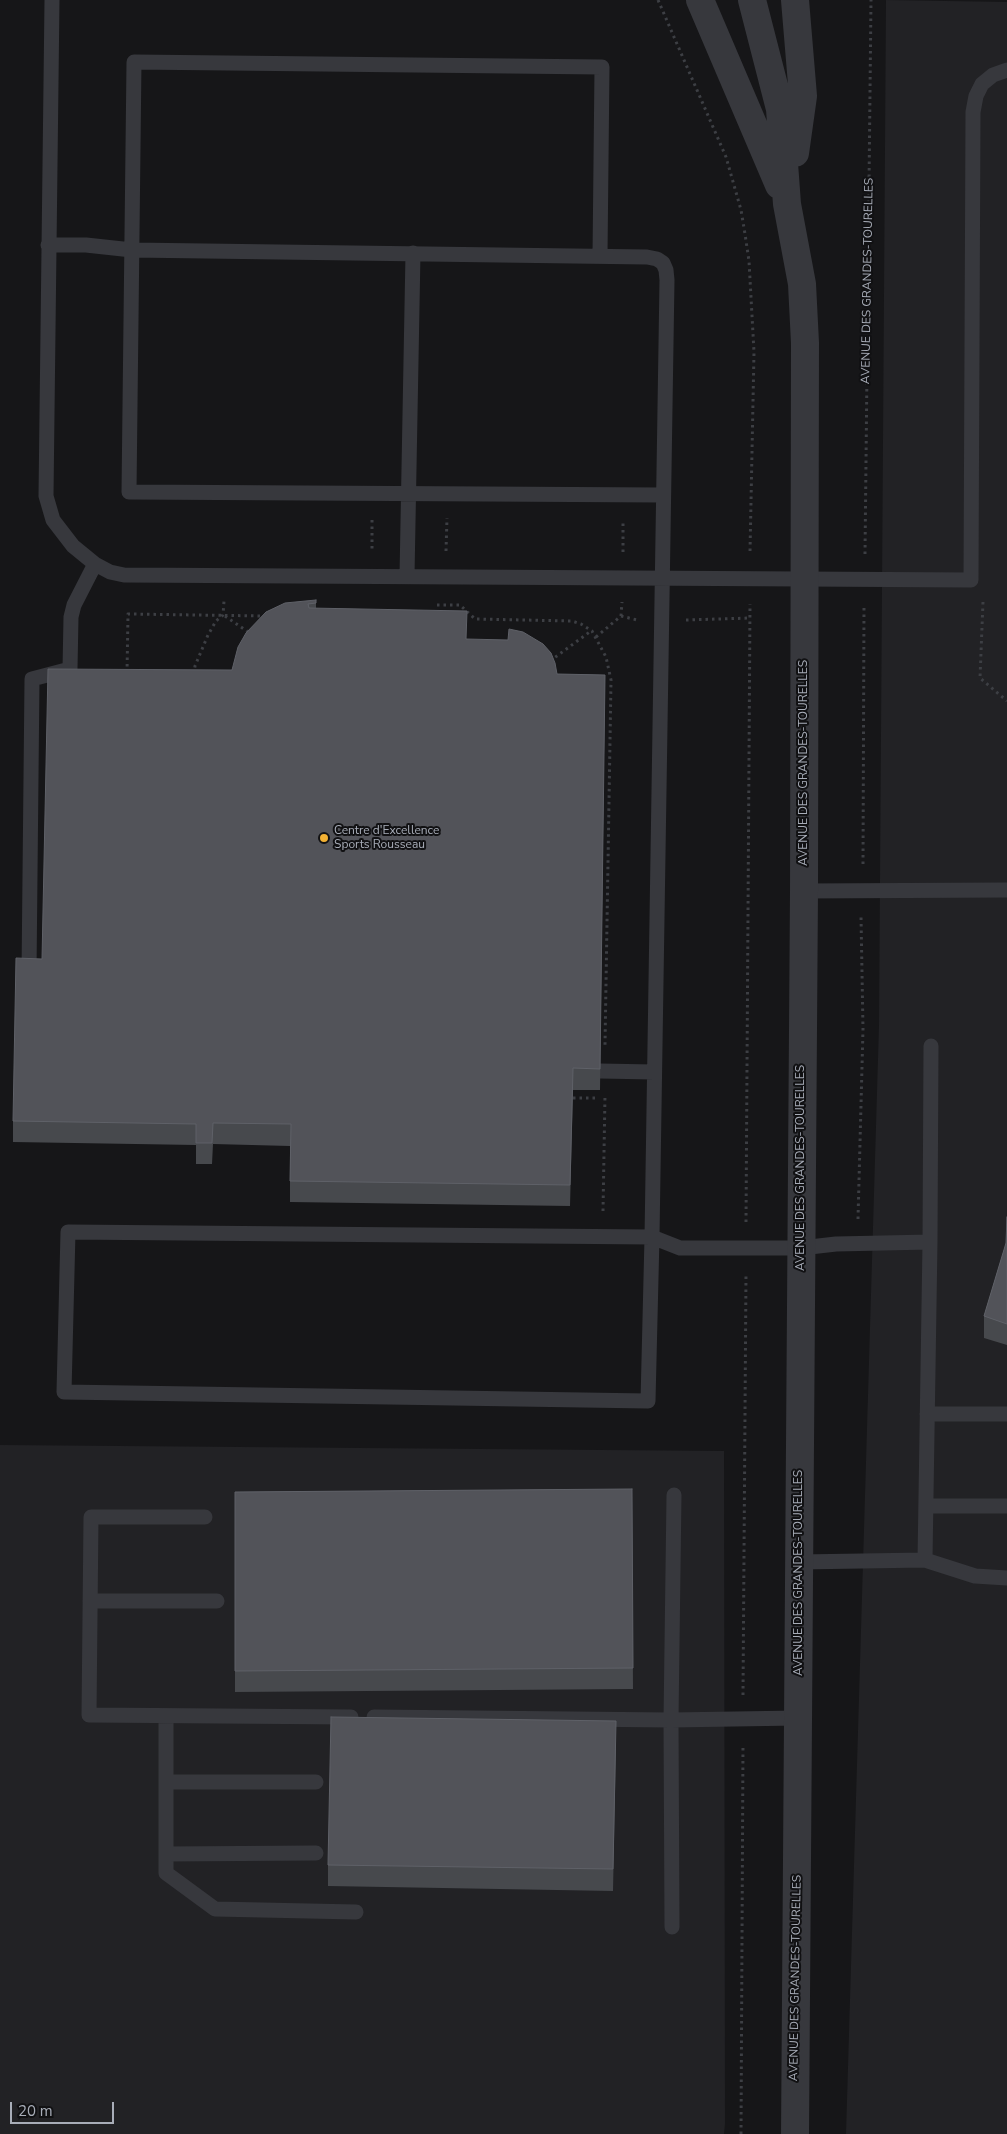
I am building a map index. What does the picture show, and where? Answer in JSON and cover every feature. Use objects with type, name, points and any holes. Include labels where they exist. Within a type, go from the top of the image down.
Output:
[{"type":"street","name":"AVENUE DES GRANDES-TOURELLES","points":[[700,0],[787,204]]},
{"type":"street","name":"AVENUE DES GRANDES-TOURELLES","points":[[752,0],[780,109],[787,204],[799,260],[804,309],[804,891],[795,2134]]},
{"type":"street","name":"AVENUE DES GRANDES-TOURELLES","points":[[787,204],[803,96],[795,0]]},
{"type":"lane","points":[[52,0],[46,496],[53,520],[73,546],[95,564],[110,572],[130,575],[971,580],[973,112],[976,96],[982,84],[992,75],[1007,70]]},
{"type":"lane","points":[[600,256],[602,67],[134,62],[129,492],[662,495]]},
{"type":"lane","points":[[48,244],[86,245],[132,250],[600,256],[657,259],[663,263],[666,270],[652,1237],[648,1401],[64,1392],[68,1232],[652,1237],[680,1248],[801,1248],[857,1243],[930,1242]]},
{"type":"lane","points":[[407,576],[413,253]]},
{"type":"lane","points":[[29,973],[32,679],[70,669],[71,617],[74,606],[95,564]]},
{"type":"lane","points":[[804,891],[1007,890]]},
{"type":"lane","points":[[925,1560],[931,1046]]},
{"type":"lane","points":[[600,1071],[654,1072]]},
{"type":"lane","points":[[928,1414],[1007,1414]]},
{"type":"lane","points":[[672,1926],[671,1720],[674,1495]]},
{"type":"lane","points":[[926,1506],[1007,1506]]},
{"type":"lane","points":[[205,1517],[91,1517],[89,1716],[671,1720],[798,1718]]},
{"type":"lane","points":[[799,1562],[925,1560],[954,1571],[975,1576],[1007,1578]]},
{"type":"lane","points":[[90,1601],[218,1601]]},
{"type":"lane","points":[[166,1716],[166,1873],[215,1909],[356,1912]]},
{"type":"lane","points":[[166,1782],[316,1782]]},
{"type":"lane","points":[[166,1854],[316,1853]]},
{"type":"path","points":[[658,0],[726,157],[746,234],[754,352],[750,549]]},
{"type":"path","name":"AVENUE DES GRANDES-TOURELLES","points":[[865,562],[871,0]]},
{"type":"path","points":[[372,512],[372,549]]},
{"type":"path","points":[[446,551],[447,512]]},
{"type":"path","points":[[623,514],[623,555]]},
{"type":"path","points":[[983,598],[980,678],[1007,701]]},
{"type":"path","points":[[863,865],[864,599]]},
{"type":"path","points":[[596,637],[621,616],[622,602]]},
{"type":"path","points":[[436,605],[460,606],[475,619],[572,621],[582,624],[592,631],[606,657],[611,680],[605,1051]]},
{"type":"path","points":[[746,1216],[750,609]]},
{"type":"path","points":[[127,679],[128,614],[271,616]]},
{"type":"path","points":[[224,615],[252,635]]},
{"type":"path","points":[[194,679],[195,666],[208,635],[216,621],[224,615]]},
{"type":"path","points":[[621,616],[640,621]]},
{"type":"path","points":[[684,620],[750,618]]},
{"type":"path","points":[[543,666],[592,631]]},
{"type":"path","points":[[857,1243],[863,1029],[861,914]]},
{"type":"path","points":[[602,1213],[605,1089]]},
{"type":"path","points":[[573,1098],[605,1098]]},
{"type":"path","points":[[743,1696],[746,1278]]},
{"type":"path","points":[[741,2134],[743,1746]]},
{"type":"shaded area","points":[[886,0],[1007,2],[1007,2134],[846,2134],[879,1025]]},
{"type":"shaded area","points":[[0,1445],[724,1451],[724,2134],[0,2134]]},
{"type":"building","name":"Centre d'Excellence Sports Rousseau","points":[[316,600],[316,603],[308,604],[309,608],[467,611],[466,639],[508,640],[509,629],[523,632],[543,644],[551,653],[557,674],[605,675],[600,1069],[573,1068],[570,1185],[290,1181],[291,1124],[213,1123],[212,1143],[196,1143],[196,1124],[13,1121],[16,958],[42,959],[48,669],[232,670],[238,647],[246,633],[266,612],[285,603]]},
{"type":"building","points":[[1007,1217],[1007,1324],[984,1316],[1006,1243]]},
{"type":"building","points":[[632,1489],[633,1668],[235,1671],[235,1492]]},
{"type":"building","points":[[331,1717],[616,1721],[613,1869],[328,1865]]},
{"type":"place","name":"Centre d'Excellence Sports Rousseau","points":[[324,838]]}]
